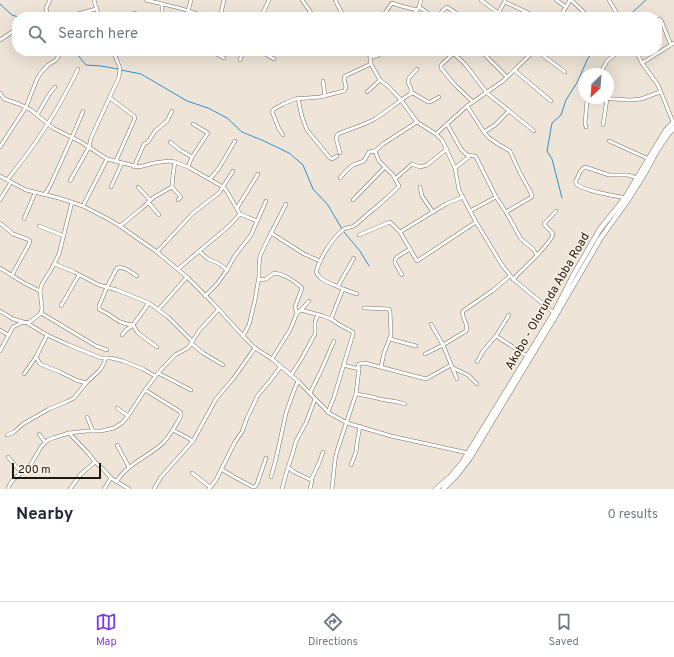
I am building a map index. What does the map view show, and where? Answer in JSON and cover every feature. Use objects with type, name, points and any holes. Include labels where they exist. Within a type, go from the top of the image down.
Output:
[{"type":"main road","name":"Akobo - Olorunda Abba Road","points":[[443,489],[457,475],[470,458],[556,314],[589,253],[600,229],[625,198],[666,130],[674,122]]},
{"type":"main road","name":"Akobo - Olorunda Abba Road","points":[[436,489],[457,470],[554,313],[589,253],[632,193],[669,133],[674,128]]},
{"type":"street","points":[[47,12],[46,8],[50,0]]},
{"type":"street","points":[[94,0],[97,12]]},
{"type":"street","points":[[146,0],[192,12]]},
{"type":"street","points":[[188,11],[191,0]]},
{"type":"street","points":[[221,12],[224,0]]},
{"type":"street","points":[[263,12],[269,0]]},
{"type":"street","points":[[302,0],[310,12]]},
{"type":"street","points":[[335,0],[341,12]]},
{"type":"street","points":[[416,12],[421,0]]},
{"type":"street","points":[[481,0],[497,12]]},
{"type":"street","points":[[556,0],[566,7]]},
{"type":"street","points":[[563,12],[571,0],[584,12]]},
{"type":"street","points":[[609,0],[616,12]]},
{"type":"street","points":[[499,12],[505,1],[527,12]]},
{"type":"street","points":[[386,12],[392,3],[418,9],[424,12]]},
{"type":"street","points":[[162,4],[162,12]]},
{"type":"street","points":[[442,12],[447,7],[454,12]]},
{"type":"street","points":[[87,12],[96,9]]},
{"type":"street","points":[[662,21],[672,44],[662,50]]},
{"type":"street","points":[[0,40],[12,32]]},
{"type":"street","points":[[0,147],[26,107],[37,78],[48,65],[56,60],[58,56]]},
{"type":"street","points":[[70,181],[89,147],[91,138],[119,77],[120,68],[115,56]]},
{"type":"street","points":[[220,56],[224,58]]},
{"type":"street","points":[[240,60],[241,56]]},
{"type":"street","points":[[269,56],[274,59]]},
{"type":"street","points":[[377,56],[371,57],[371,64],[380,80],[389,87],[418,122],[442,140],[455,168],[458,186],[463,197],[502,265],[512,278],[554,313]]},
{"type":"street","points":[[449,56],[441,65],[441,68],[455,85],[473,102]]},
{"type":"street","points":[[456,56],[465,64],[487,93],[534,131]]},
{"type":"street","points":[[485,56],[507,77]]},
{"type":"street","points":[[436,134],[467,106],[503,81],[529,56]]},
{"type":"street","points":[[539,56],[564,72]]},
{"type":"street","points":[[604,68],[614,56]]},
{"type":"street","points":[[638,56],[658,85],[674,122]]},
{"type":"street","points":[[642,63],[653,56]]},
{"type":"street","points":[[283,135],[277,126],[273,110],[298,98],[325,96],[344,91],[346,88],[345,76],[371,64]]},
{"type":"street","points":[[7,180],[48,124],[69,89],[78,69]]},
{"type":"street","points":[[411,94],[411,89],[408,82],[409,78],[417,69]]},
{"type":"street","points":[[514,70],[551,101]]},
{"type":"street","points":[[367,92],[380,80]]},
{"type":"street","points":[[324,81],[325,96]]},
{"type":"street","points":[[37,115],[55,87]]},
{"type":"street","points":[[614,99],[641,99],[660,92]]},
{"type":"street","points":[[0,93],[4,99],[26,107],[53,128],[89,147],[107,159],[134,167],[169,161],[188,167],[223,187],[240,214],[257,221]]},
{"type":"street","points":[[340,153],[336,138],[338,134],[372,120],[400,100],[413,93],[430,102],[439,97]]},
{"type":"street","points":[[110,98],[135,117],[116,161]]},
{"type":"street","points":[[298,98],[302,117],[310,134],[330,158],[332,159],[337,156]]},
{"type":"street","points":[[0,102],[4,99]]},
{"type":"street","points":[[586,127],[587,104]]},
{"type":"street","points":[[602,125],[606,104]]},
{"type":"street","points":[[467,106],[484,132],[494,142],[510,150],[532,195],[530,198],[506,212]]},
{"type":"street","points":[[44,195],[48,191],[73,138],[83,111]]},
{"type":"street","points":[[134,167],[144,144],[148,142],[155,131],[167,121],[172,111]]},
{"type":"street","points":[[484,132],[495,125],[509,111]]},
{"type":"street","points":[[340,178],[353,164],[364,160],[369,152],[375,151],[383,144],[418,122]]},
{"type":"street","points":[[188,167],[192,157],[208,133],[193,124]]},
{"type":"street","points":[[447,124],[461,149],[467,155],[476,157],[496,197],[521,239],[533,249],[537,255]]},
{"type":"street","points":[[210,179],[219,168],[235,141]]},
{"type":"street","points":[[609,141],[649,159]]},
{"type":"street","points":[[170,142],[192,157]]},
{"type":"street","points":[[395,178],[412,164],[420,167],[427,165],[447,149]]},
{"type":"street","points":[[357,294],[324,280],[317,275],[316,272],[320,261],[333,240],[344,230],[354,226],[364,218],[399,185],[391,172],[379,161],[375,151]]},
{"type":"street","points":[[455,168],[470,156]]},
{"type":"street","points":[[83,206],[107,159]]},
{"type":"street","points":[[175,162],[172,187],[181,197],[178,200]]},
{"type":"street","points":[[111,187],[122,163]]},
{"type":"street","points":[[353,200],[386,167]]},
{"type":"street","points":[[625,198],[589,190],[576,184],[582,168],[585,167],[609,175],[628,174],[637,178]]},
{"type":"street","points":[[157,252],[193,213],[219,193],[233,171]]},
{"type":"street","points":[[237,208],[258,174]]},
{"type":"street","points":[[0,176],[26,190],[59,198],[83,206],[120,226],[157,252],[187,277],[255,348],[281,366],[328,412],[334,416],[347,423],[391,436],[468,453]]},
{"type":"street","points":[[0,200],[11,182]]},
{"type":"street","points":[[420,186],[422,196],[433,212]]},
{"type":"street","points":[[138,187],[159,215]]},
{"type":"street","points":[[120,226],[149,201],[172,187]]},
{"type":"street","points":[[24,219],[36,193]]},
{"type":"street","points":[[400,232],[446,204],[463,197]]},
{"type":"street","points":[[470,211],[496,197]]},
{"type":"street","points":[[206,296],[217,284],[234,257],[251,235],[266,201]]},
{"type":"street","points":[[0,351],[13,327],[33,320],[41,313],[42,308],[40,291],[42,284],[55,264],[61,248],[72,202]]},
{"type":"street","points":[[243,336],[251,319],[259,280],[259,260],[263,248],[286,204]]},
{"type":"street","points":[[425,354],[466,331],[468,326],[462,315],[463,311],[512,278],[537,255],[553,235],[544,224],[556,212]]},
{"type":"street","points":[[178,269],[229,226],[240,214]]},
{"type":"street","points":[[359,235],[389,222],[392,223],[400,232],[417,260],[476,222]]},
{"type":"street","points":[[0,225],[30,242],[12,275]]},
{"type":"street","points":[[39,226],[64,236]]},
{"type":"street","points":[[271,233],[300,252],[320,261]]},
{"type":"street","points":[[402,276],[395,263],[395,260],[410,249]]},
{"type":"street","points":[[199,251],[208,260],[218,263],[227,270]]},
{"type":"street","points":[[338,286],[354,258]]},
{"type":"street","points":[[55,264],[99,285],[149,303],[168,317],[203,353],[223,365]]},
{"type":"street","points":[[0,268],[40,291]]},
{"type":"street","points":[[137,276],[123,268],[117,268],[107,287],[99,309],[125,324],[132,325],[138,333],[156,347]]},
{"type":"street","points":[[259,280],[266,279],[274,273],[279,273],[300,286],[302,288],[295,307],[297,313]]},
{"type":"street","points":[[61,306],[79,275]]},
{"type":"street","points":[[158,310],[187,277]]},
{"type":"street","points":[[331,319],[343,289]]},
{"type":"street","points":[[272,360],[290,330],[297,313],[309,301]]},
{"type":"street","points":[[122,335],[149,303]]},
{"type":"street","points":[[364,308],[389,309],[390,311],[391,335],[380,368]]},
{"type":"street","points":[[8,489],[14,479],[31,464],[45,442],[69,433],[101,431],[114,428],[122,424],[156,375],[175,355],[188,348],[199,331],[218,310]]},
{"type":"street","points":[[301,310],[331,319],[353,332],[334,397],[328,412]]},
{"type":"street","points":[[0,311],[13,319],[27,323],[47,335],[96,356],[123,361],[191,390]]},
{"type":"street","points":[[41,313],[91,343],[107,350]]},
{"type":"street","points":[[291,375],[315,334],[315,322],[318,314]]},
{"type":"street","points":[[477,362],[485,348],[496,336],[509,315]]},
{"type":"street","points":[[431,324],[443,345],[457,379]]},
{"type":"street","points":[[0,330],[8,335]]},
{"type":"street","points":[[24,374],[36,357],[47,335]]},
{"type":"street","points":[[496,336],[527,356]]},
{"type":"street","points":[[390,339],[416,346]]},
{"type":"street","points":[[310,393],[334,341]]},
{"type":"street","points":[[154,489],[161,477],[193,440],[216,399],[233,379],[255,348]]},
{"type":"street","points":[[36,357],[40,364],[86,383]]},
{"type":"street","points":[[7,436],[23,424],[49,409],[71,400],[100,370],[106,358]]},
{"type":"street","points":[[332,489],[336,456],[356,394],[359,364],[361,363],[426,379],[452,367]]},
{"type":"street","points":[[343,365],[359,369]]},
{"type":"street","points":[[192,473],[210,488],[222,469],[234,442],[243,429],[258,395],[281,366]]},
{"type":"street","points":[[452,367],[468,376],[477,384]]},
{"type":"street","points":[[271,477],[286,413],[298,381]]},
{"type":"street","points":[[116,482],[129,467],[166,440],[181,414],[179,411],[145,390]]},
{"type":"street","points":[[356,394],[372,396],[405,404]]},
{"type":"street","points":[[282,489],[297,438],[306,423],[315,399]]},
{"type":"street","points":[[117,408],[128,416]]},
{"type":"street","points":[[87,416],[93,431]]},
{"type":"street","points":[[351,465],[356,452],[360,426]]},
{"type":"street","points":[[173,430],[193,440]]},
{"type":"street","points":[[69,433],[111,478],[129,489]]},
{"type":"street","points":[[39,434],[45,442]]},
{"type":"street","points":[[117,445],[129,467]]},
{"type":"street","points":[[316,489],[310,488],[312,482],[311,480],[323,452]]},
{"type":"street","points":[[8,457],[22,473]]},
{"type":"street","points":[[222,469],[250,486],[255,487],[266,458]]},
{"type":"street","points":[[70,489],[80,474],[95,462]]},
{"type":"street","points":[[288,467],[294,472],[311,480]]},
{"type":"street","points":[[104,489],[111,478]]},
{"type":"street","points":[[117,489],[120,484]]},
{"type":"waterway","points":[[633,12],[646,0]]},
{"type":"waterway","points":[[0,4],[12,15]]},
{"type":"waterway","points":[[78,56],[86,65],[118,69]]},
{"type":"waterway","points":[[562,198],[552,159],[547,151],[552,123],[561,115],[566,100],[578,81],[590,56]]},
{"type":"waterway","points":[[121,70],[141,74],[187,101],[208,108],[227,118],[242,132],[289,153],[303,165],[313,189],[328,205],[342,229]]},
{"type":"waterway","points":[[344,232],[360,251],[369,266]]}]
